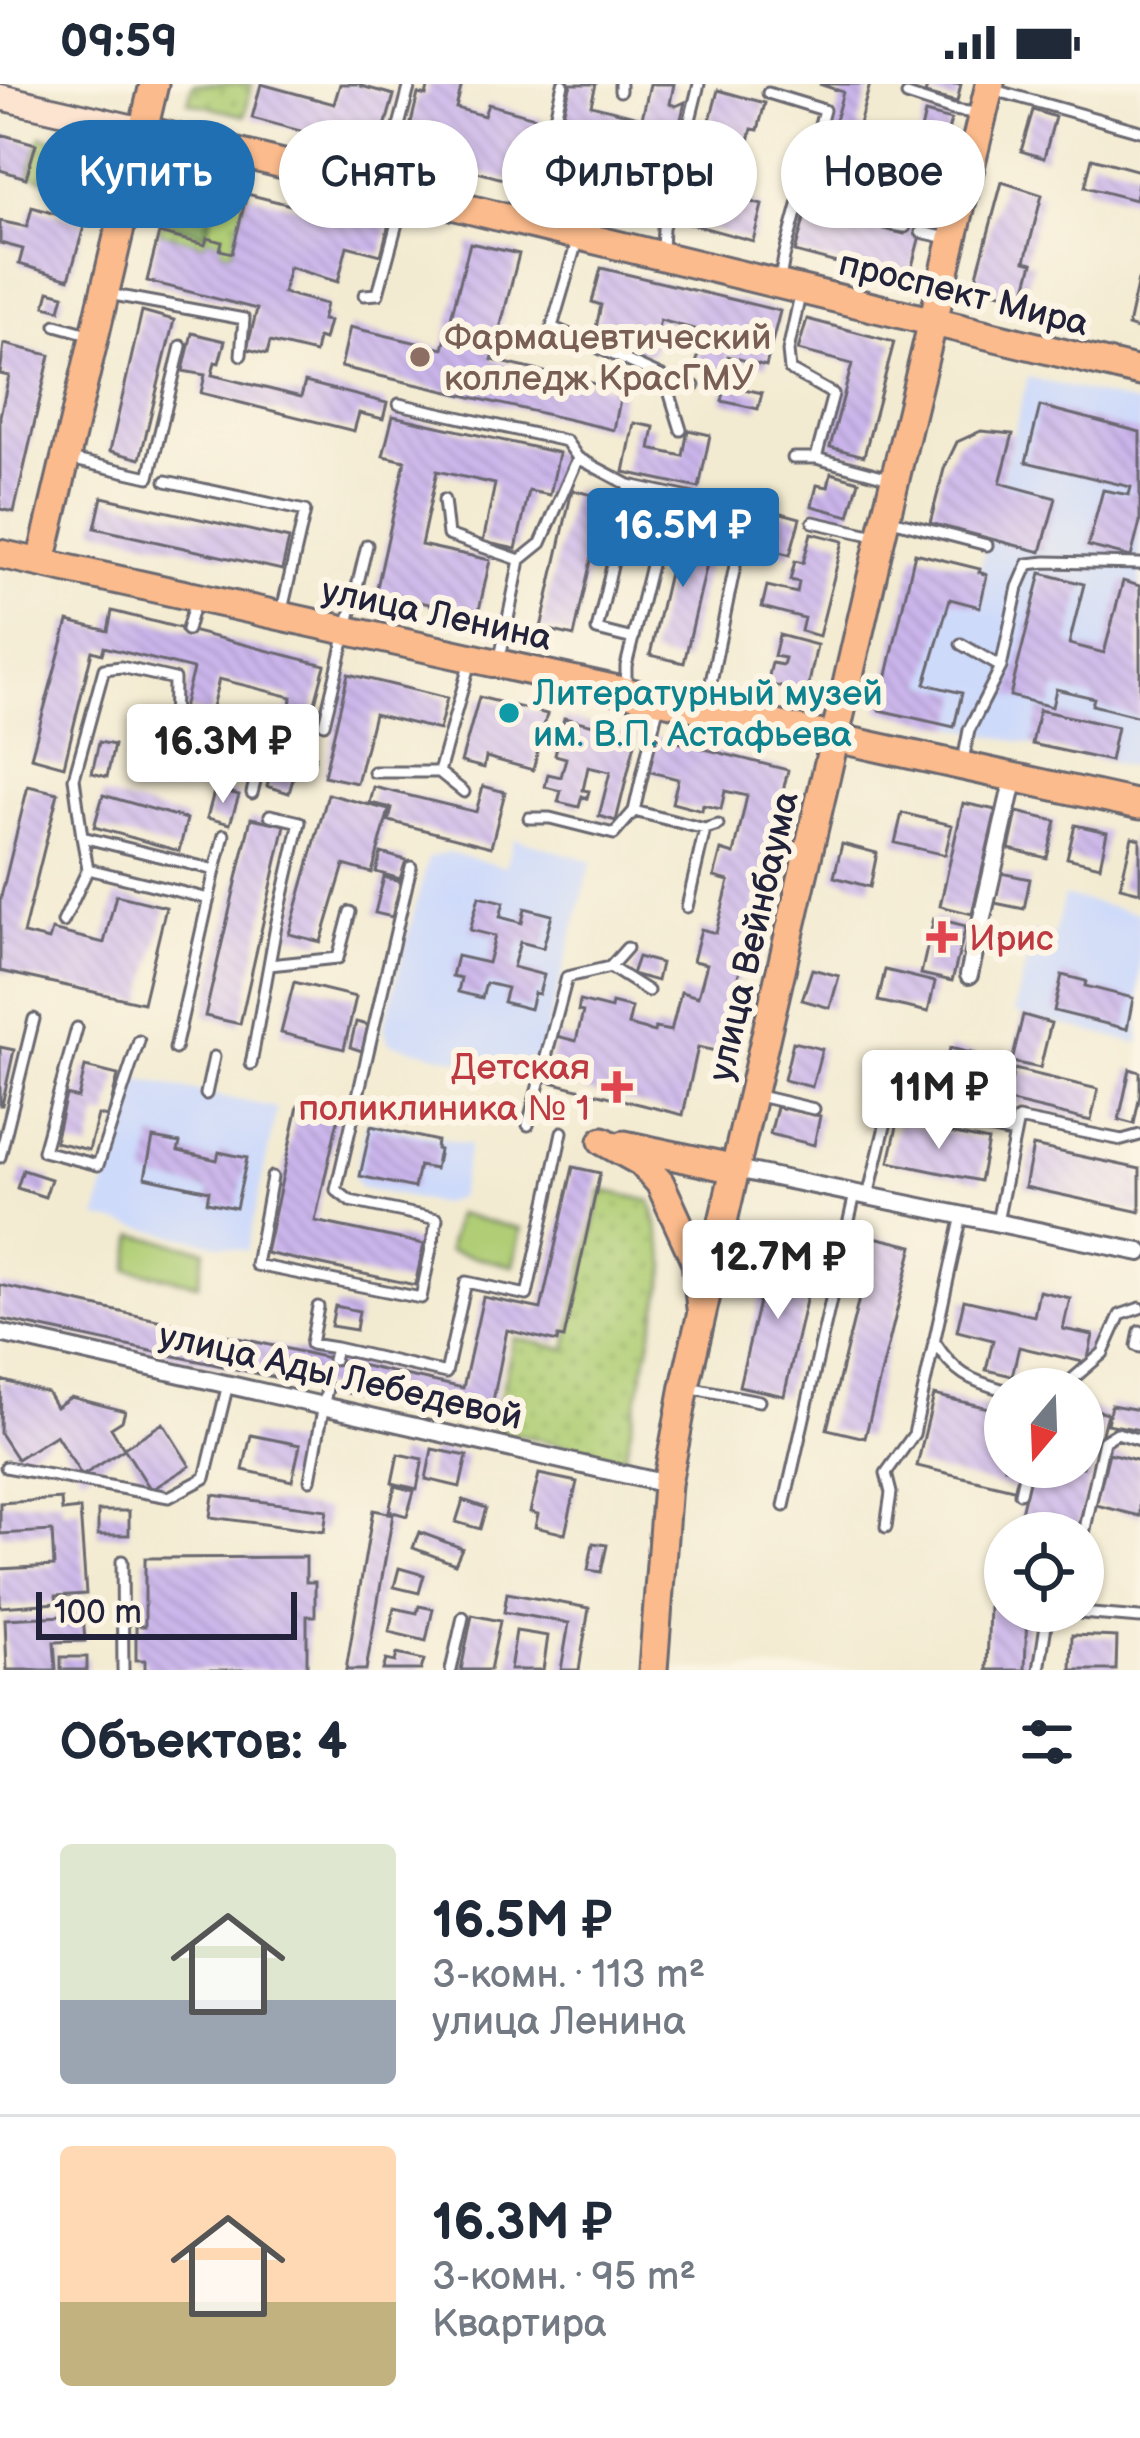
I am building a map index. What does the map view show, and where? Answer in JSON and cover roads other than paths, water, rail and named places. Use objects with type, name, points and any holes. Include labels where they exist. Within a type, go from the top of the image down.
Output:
[{"type":"main road","points":[[145,120],[154,84]]},
{"type":"main road","name":"улица Вейнбаума","points":[[653,1670],[667,1484],[685,1387],[833,738],[987,96]]},
{"type":"main road","name":"проспект Мира","points":[[0,97],[100,120]]},
{"type":"main road","points":[[41,562],[120,228]]},
{"type":"main road","name":"проспект Мира","points":[[545,228],[1140,372]]},
{"type":"main road","name":"улица Ленина","points":[[0,554],[1140,805]]},
{"type":"main road","points":[[701,1313],[696,1262],[660,1183],[641,1162],[603,1141],[736,1168]]},
{"type":"street","points":[[969,974],[1014,778]]},
{"type":"street","points":[[736,1168],[1140,1252]]},
{"type":"street","name":"улица Ады Лебедевой","points":[[1,1336],[228,1384],[326,1396],[667,1484]]},
{"type":"lane","points":[[405,120],[410,84]]},
{"type":"lane","points":[[554,120],[563,84]]},
{"type":"lane","points":[[662,256],[663,228],[699,84]]},
{"type":"lane","points":[[916,84],[911,98],[987,96],[1140,130]]},
{"type":"lane","points":[[768,93],[824,110],[784,257],[790,287],[790,370],[833,394],[816,458]]},
{"type":"lane","points":[[364,295],[378,294],[388,228]]},
{"type":"lane","points":[[921,232],[952,239]]},
{"type":"lane","points":[[578,236],[552,328],[638,368],[694,386]]},
{"type":"lane","points":[[104,293],[244,319],[241,355]]},
{"type":"lane","points":[[56,325],[93,336]]},
{"type":"lane","points":[[64,457],[149,477],[182,346]]},
{"type":"lane","points":[[665,378],[682,430]]},
{"type":"lane","points":[[399,404],[566,441],[578,458],[629,485],[721,505],[744,522],[709,710]]},
{"type":"lane","points":[[439,772],[520,560],[541,543],[578,458]]},
{"type":"lane","points":[[794,458],[816,458],[895,480]]},
{"type":"lane","points":[[166,481],[305,511],[280,615]]},
{"type":"lane","points":[[629,485],[597,629],[633,639]]},
{"type":"lane","points":[[444,500],[448,536],[520,560]]},
{"type":"lane","points":[[623,519],[659,532],[626,666],[625,692]]},
{"type":"lane","points":[[813,522],[986,545]]},
{"type":"lane","points":[[324,724],[367,545]]},
{"type":"lane","points":[[962,766],[969,730],[1001,667],[1018,587],[1028,564],[1140,564]]},
{"type":"lane","points":[[187,630],[196,597]]},
{"type":"lane","points":[[961,644],[1001,667]]},
{"type":"lane","points":[[178,665],[173,743],[218,755],[233,718],[269,728],[252,793]]},
{"type":"lane","points":[[63,922],[88,869],[74,778],[104,669],[121,667],[174,679]]},
{"type":"lane","points":[[529,818],[550,818],[614,834],[634,811],[659,699]]},
{"type":"lane","points":[[374,772],[439,772],[464,792]]},
{"type":"lane","points":[[634,811],[704,829],[718,825]]},
{"type":"lane","points":[[251,1064],[300,822],[269,815]]},
{"type":"lane","points":[[688,907],[704,829]]},
{"type":"lane","points":[[175,1049],[224,835]]},
{"type":"lane","points":[[82,837],[215,870]]},
{"type":"lane","points":[[412,867],[404,925],[336,1190],[350,1202],[437,1219]]},
{"type":"lane","points":[[88,869],[209,899]]},
{"type":"lane","points":[[269,965],[338,958],[350,912]]},
{"type":"lane","points":[[528,1125],[567,977],[610,967],[627,948]]},
{"type":"lane","points":[[610,967],[648,991]]},
{"type":"lane","points":[[0,1157],[34,1018]]},
{"type":"lane","points":[[77,1028],[43,1151],[98,1165],[139,1041]]},
{"type":"lane","points":[[206,1094],[214,1057]]},
{"type":"lane","points":[[753,1095],[814,1109]]},
{"type":"lane","points":[[784,1506],[862,1195],[890,1106],[1015,1134]]},
{"type":"lane","points":[[998,1222],[1018,1119],[1122,1141],[1140,1135]]},
{"type":"lane","points":[[318,1307],[311,1344],[335,1354],[446,1373],[466,1282],[527,1295],[562,1132]]},
{"type":"lane","points":[[272,1177],[256,1264],[421,1298],[440,1204]]},
{"type":"lane","points":[[886,1528],[891,1493],[886,1474],[914,1435],[962,1215]]},
{"type":"lane","points":[[1086,1368],[1103,1353],[1120,1315],[1140,1308]]},
{"type":"lane","points":[[1140,1331],[1140,1347]]},
{"type":"lane","points":[[934,1341],[945,1359],[972,1382],[984,1385]]},
{"type":"lane","points":[[6,1467],[169,1498],[205,1478],[228,1384]]},
{"type":"lane","points":[[685,1387],[759,1401]]},
{"type":"lane","points":[[310,1480],[326,1396]]},
{"type":"lane","points":[[1089,1512],[1104,1441],[1117,1433],[1140,1440]]},
{"type":"lane","points":[[1020,1493],[1021,1488]]},
{"type":"lane","points":[[122,1561],[123,1670]]},
{"type":"lane","points":[[1104,1615],[1140,1618]]},
{"type":"lane","points":[[452,1670],[463,1617]]},
{"type":"lane","points":[[1039,1670],[1045,1632]]},
{"type":"place","name":"Фармацевтический колледж КрасГМУ","points":[[420,357]]},
{"type":"place","name":"Литературный музей им. В.П. Астафьева","points":[[509,713]]},
{"type":"place","name":"Ирис","points":[[942,937]]},
{"type":"place","name":"Детская поликлиника № 1","points":[[617,1087]]}]
